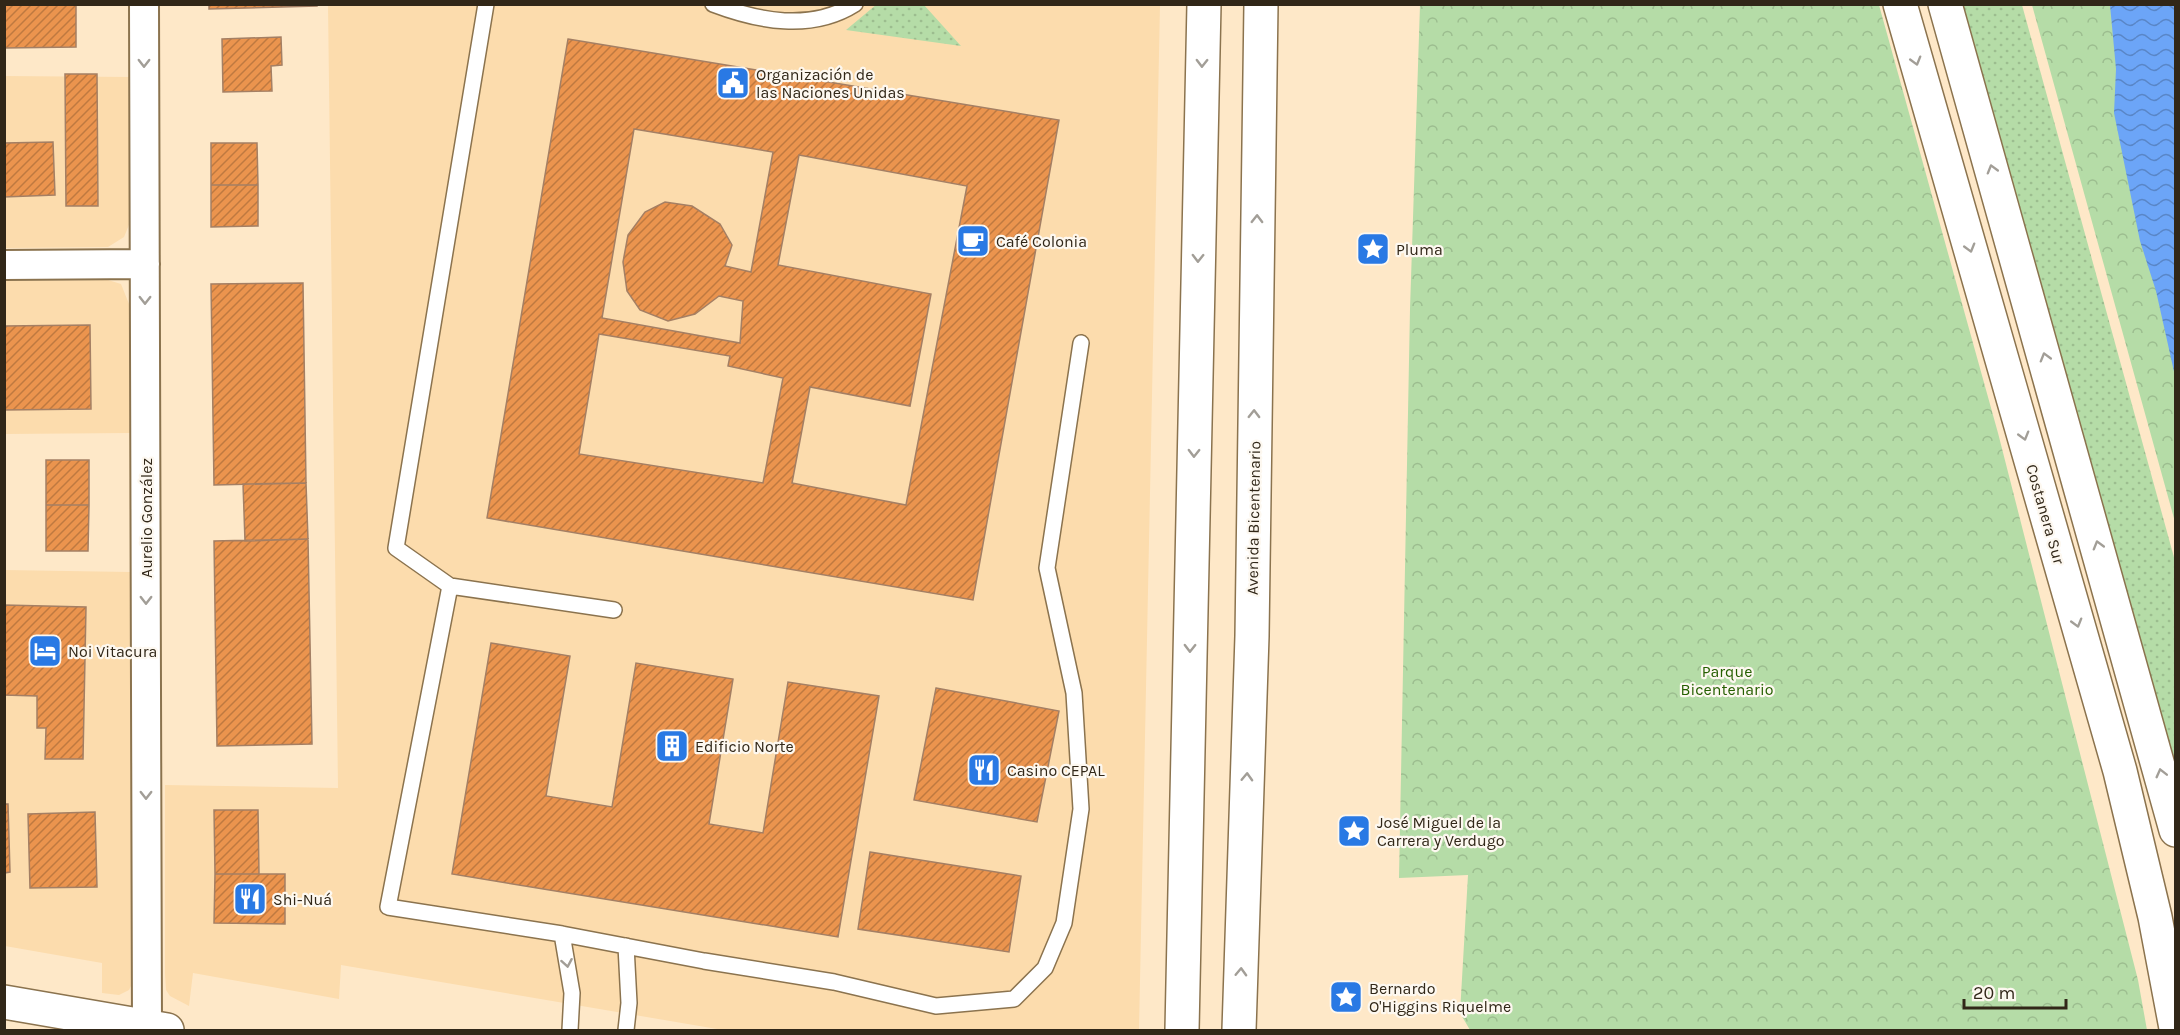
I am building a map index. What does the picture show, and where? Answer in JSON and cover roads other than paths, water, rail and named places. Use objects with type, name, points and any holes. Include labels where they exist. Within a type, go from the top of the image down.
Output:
[{"type":"main road","points":[[1182,1030],[1204,4]]},
{"type":"main road","name":"Avenida Bicentenario","points":[[1239,1030],[1252,636],[1261,4]]},
{"type":"main road","name":"Costanera Sur","points":[[1900,4],[2120,771],[2155,916],[2175,1028]]},
{"type":"main road","points":[[1945,4],[2175,830]]},
{"type":"main road","points":[[4,1002],[154,1029]]},
{"type":"street","name":"Aurelio González","points":[[144,4],[154,1029]]},
{"type":"street","points":[[4,265],[145,264]]},
{"type":"lane","points":[[486,4],[396,548],[450,586],[614,610]]},
{"type":"lane","points":[[713,4],[748,17],[804,22],[855,4]]},
{"type":"lane","points":[[450,586],[388,907],[562,934],[834,982],[936,1006],[1014,999],[1045,968],[1064,923],[1081,809],[1074,693],[1047,568],[1081,343]]},
{"type":"lane","points":[[562,934],[572,993],[570,1030]]},
{"type":"lane","points":[[626,946],[630,1004],[626,1030]]},
{"type":"water","points":[[2110,5],[2175,5],[2175,376],[2156,291],[2140,241],[2114,113],[2116,69]]},
{"type":"place","name":"Organización de las Naciones Unidas","points":[[733,83]]},
{"type":"place","name":"Café Colonia","points":[[973,241]]},
{"type":"place","name":"Pluma","points":[[1373,249]]},
{"type":"place","name":"Noi Vitacura","points":[[45,651]]},
{"type":"place","name":"Edificio Norte","points":[[672,746]]},
{"type":"place","name":"Casino CEPAL","points":[[984,770]]},
{"type":"place","name":"José Miguel de la Carrera y Verdugo","points":[[1354,831]]},
{"type":"place","name":"Shi-Nuá","points":[[250,899]]},
{"type":"place","name":"Bernardo O'Higgins Riquelme","points":[[1346,997]]},
{"type":"park label","name":"Parque Bicentenario","points":[[1727,680]]}]
